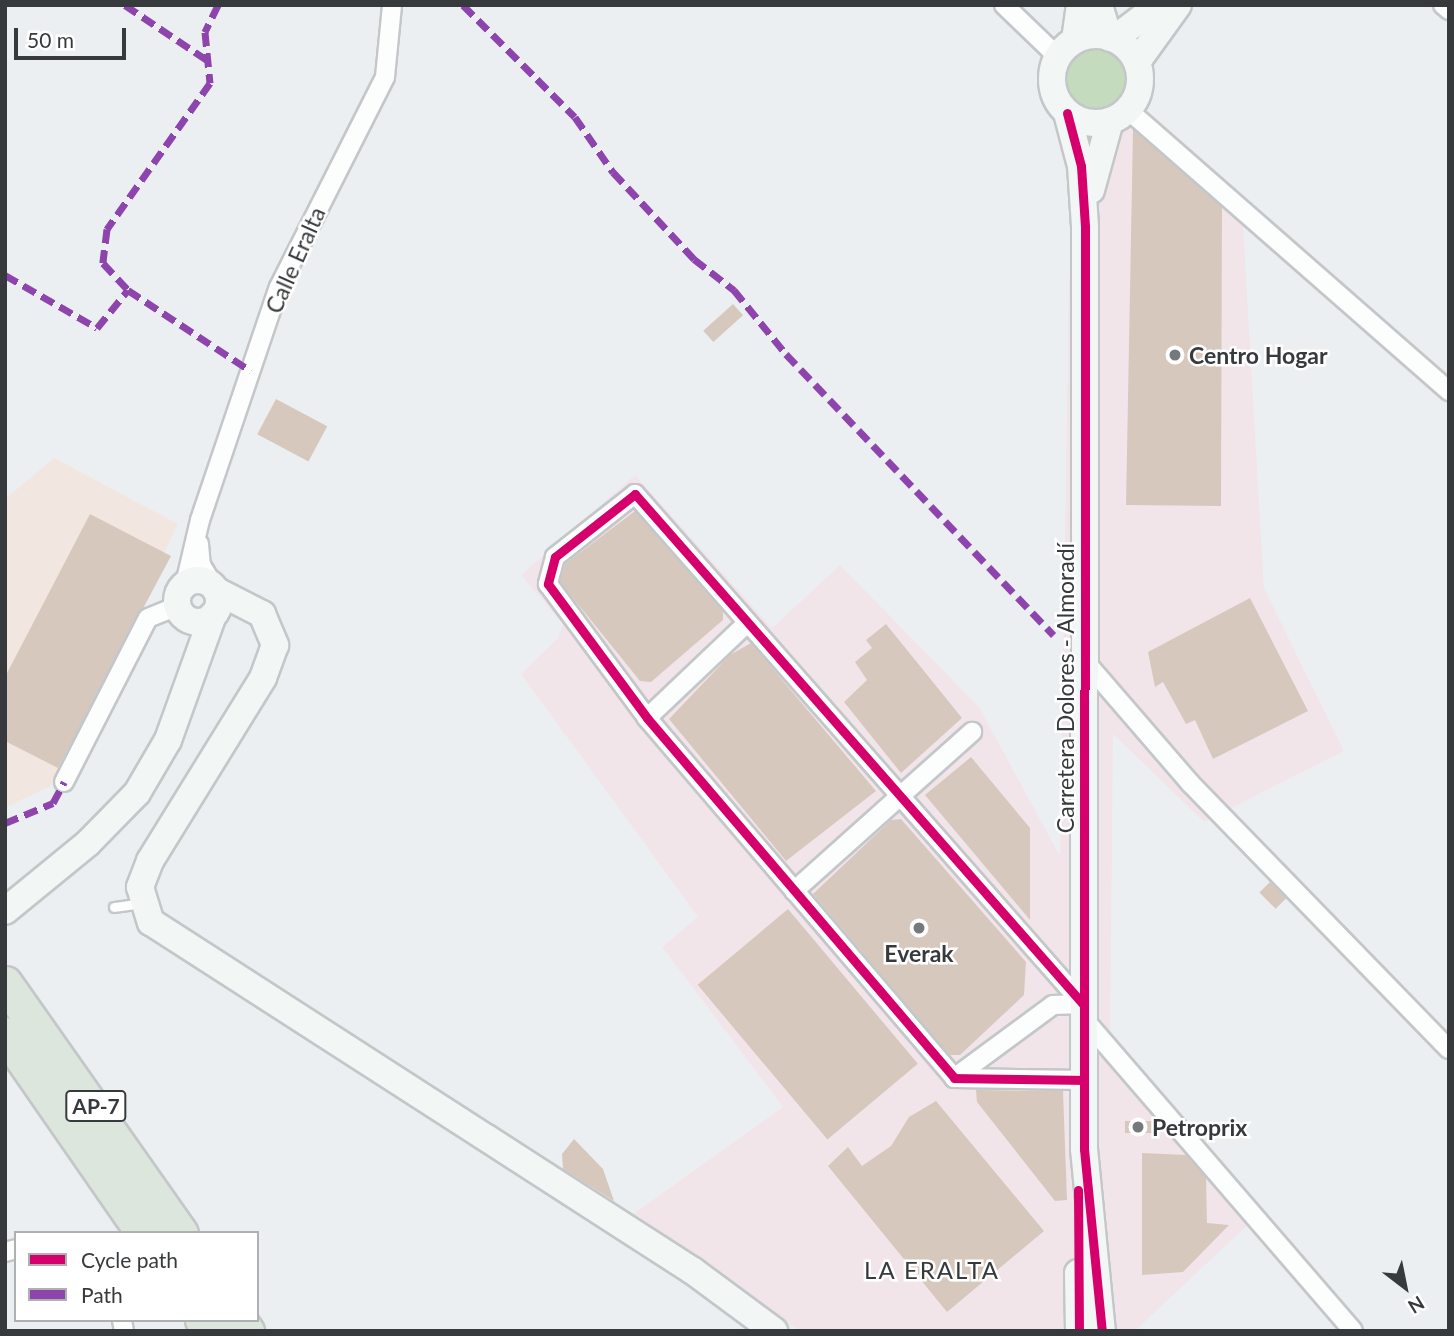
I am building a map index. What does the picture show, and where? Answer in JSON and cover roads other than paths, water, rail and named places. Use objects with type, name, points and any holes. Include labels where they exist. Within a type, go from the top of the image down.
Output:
[{"type":"highway","name":"AP-7","points":[[5,983],[180,1231]]},
{"type":"highway","name":"AP-7","points":[[5,1034],[142,1231]]},
{"type":"main road","points":[[1080,5],[1051,82],[1067,113],[1081,166],[1085,227]]},
{"type":"main road","points":[[1085,227],[1099,148],[1140,80],[1137,62],[1111,38],[1099,5]]},
{"type":"main road","points":[[1066,48],[1111,38],[1159,5]]},
{"type":"main road","points":[[1137,62],[1178,5]]},
{"type":"main road","points":[[1067,113],[1088,123],[1119,116]]},
{"type":"main road","name":"Carretera Dolores - Almoradí","points":[[1085,227],[1084,1149],[1102,1331]]},
{"type":"main road","points":[[182,602],[202,622],[215,601]]},
{"type":"main road","points":[[182,602],[215,601],[253,608],[274,633],[271,660],[150,861],[142,903],[166,937],[693,1271],[774,1331]]},
{"type":"main road","points":[[11,907],[137,793],[168,740],[215,601]]},
{"type":"main road","points":[[182,602],[191,672]]},
{"type":"main road","name":"Carretera Dolores - Almoradí","points":[[1079,1331],[1077,1197],[1084,1149]]},
{"type":"street","name":"Calle Eralta","points":[[200,520],[279,287],[385,77],[392,5]]},
{"type":"street","points":[[1004,5],[1066,48]]},
{"type":"street","points":[[1443,5],[1449,10]]},
{"type":"street","points":[[1119,116],[1449,391]]},
{"type":"street","points":[[1083,1080],[954,1078],[647,718],[548,584],[555,557],[635,495],[746,624],[901,796],[1353,1331]]},
{"type":"street","points":[[200,520],[201,565],[215,601]]},
{"type":"street","points":[[64,782],[148,618],[182,602],[200,520]]},
{"type":"street","points":[[647,718],[746,624]]},
{"type":"street","points":[[1083,659],[1190,783],[1449,1049]]},
{"type":"street","points":[[794,891],[972,732]]},
{"type":"street","points":[[954,1078],[1053,1005],[1083,1011]]},
{"type":"lane","points":[[114,907],[142,903]]},
{"type":"place","name":"Centro Hogar","points":[[1175,355]]},
{"type":"place","name":"Everak","points":[[919,928]]},
{"type":"place","name":"Petroprix","points":[[1138,1127]]},
{"type":"district","name":"LA ERALTA","points":[[932,1270]]}]
